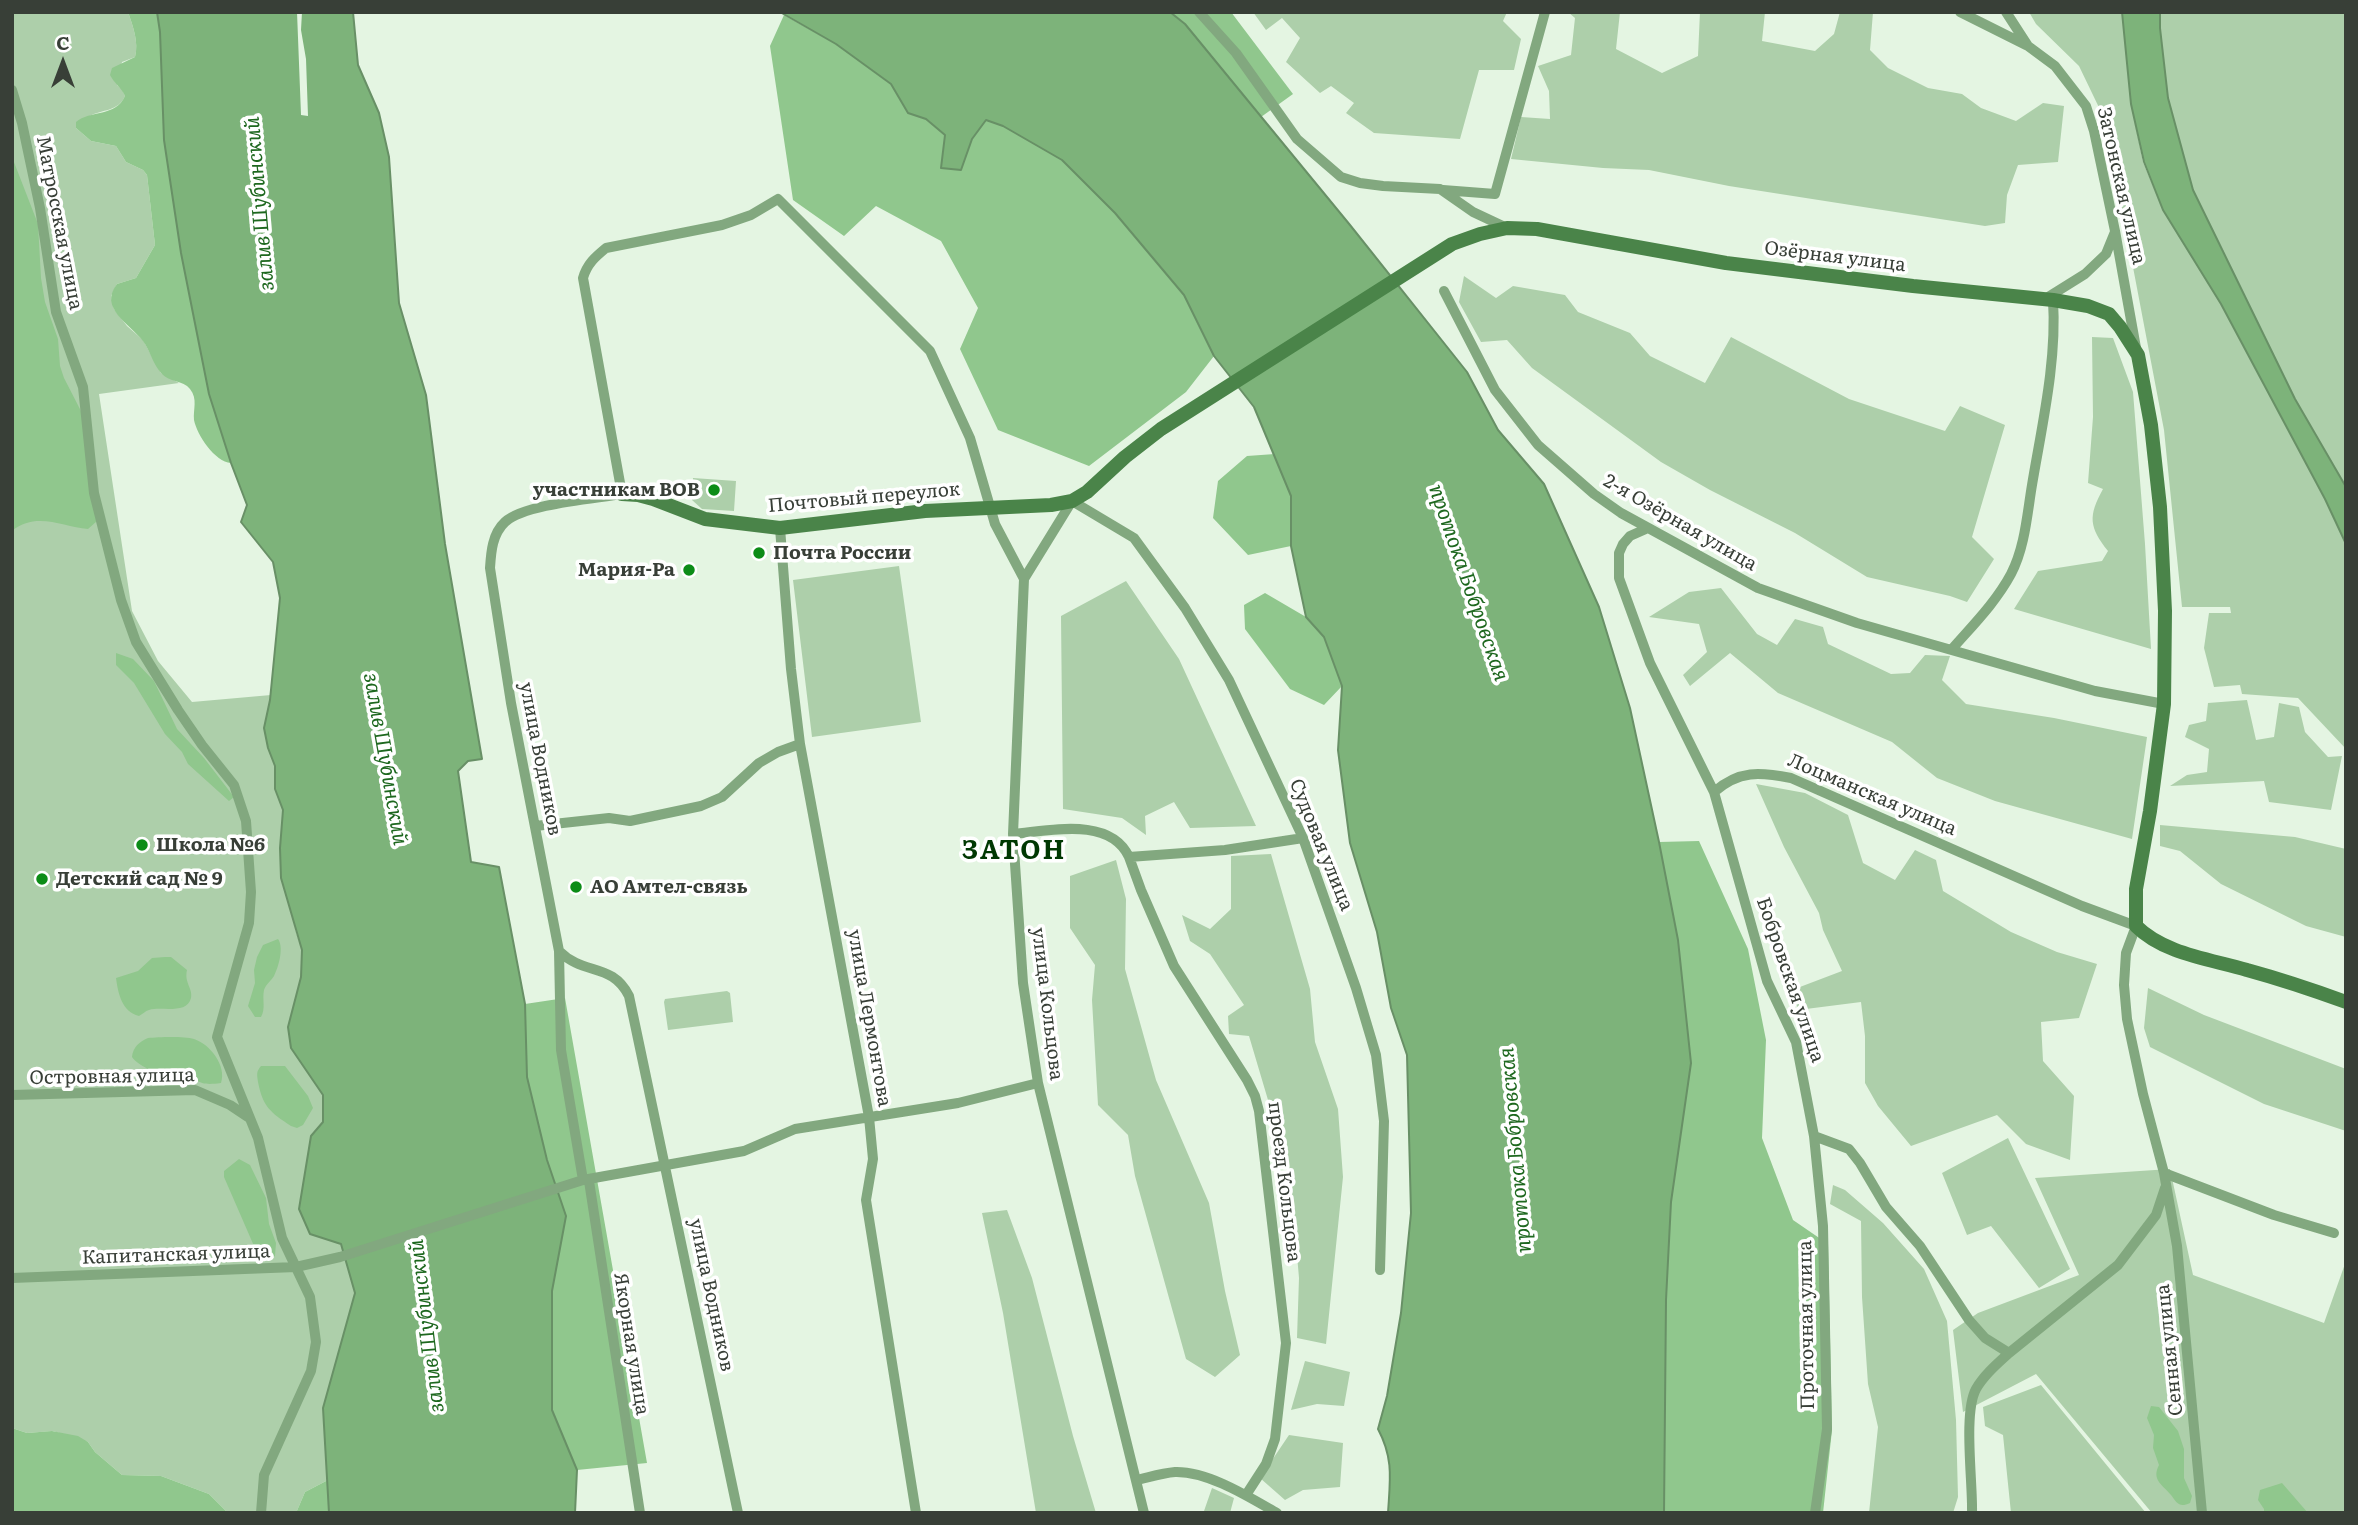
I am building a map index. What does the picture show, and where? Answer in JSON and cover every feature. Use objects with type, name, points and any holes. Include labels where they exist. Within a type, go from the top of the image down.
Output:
[{"type":"street","points":[[1199,12],[1236,53],[1297,139],[1341,177],[1372,185],[1495,194],[1545,12]]},
{"type":"street","points":[[1961,12],[2028,46]]},
{"type":"street","name":"Затонская улица","points":[[2006,12],[2028,46],[2055,66],[2087,106],[2115,231],[2138,355]]},
{"type":"street","name":"Матросская улица","points":[[12,90],[22,123],[40,208],[56,312],[83,387],[94,493],[121,600],[136,642],[202,745],[234,785],[246,821],[251,892],[249,923],[217,1037],[258,1138],[282,1238],[310,1297],[316,1342],[310,1371],[264,1475],[261,1513]]},
{"type":"street","name":"Озёрная улица","points":[[1440,189],[1473,212],[1507,228]]},
{"type":"street","points":[[622,494],[583,278],[586,268],[593,258],[606,248],[722,225],[751,215],[778,199],[930,351],[970,438],[995,524],[1024,579]]},
{"type":"street","name":"Озёрная улица","points":[[1072,501],[1087,492],[1161,429],[1452,244],[1507,228],[1537,229],[1762,268],[2048,299],[2088,306],[2109,314],[2138,355]]},
{"type":"street","points":[[1951,649],[1997,598],[2021,549],[2052,349],[2048,299],[2085,274],[2106,254],[2115,231]]},
{"type":"street","name":"2-я Озёрная улица","points":[[1444,291],[1494,390],[1538,445],[1620,513],[1758,589],[1857,623],[2095,691],[2164,704]]},
{"type":"street","points":[[1972,1513],[1970,1418],[1974,1391],[1992,1368],[2009,1353],[2118,1265],[2156,1214],[2165,1178],[2127,1019],[2124,985],[2126,953],[2136,926],[2136,889],[2150,811],[2164,704],[2165,611],[2160,506],[2151,425],[2138,355]]},
{"type":"street","name":"Почтовый переулок","points":[[622,494],[653,499],[705,519],[780,528],[925,511],[1051,505],[1072,501]]},
{"type":"street","name":"улица Водников","points":[[622,494],[515,515],[503,523],[496,534],[491,550],[490,568],[511,703],[559,951],[577,965],[612,975],[623,984],[629,996],[738,1513]]},
{"type":"street","name":"улица Кольцова","points":[[1072,501],[1024,579],[1013,834],[1023,983],[1038,1083],[1144,1513]]},
{"type":"street","name":"Судовая улица","points":[[1072,501],[1134,538],[1185,608],[1229,680],[1303,838],[1356,988],[1376,1055],[1384,1121],[1380,1270]]},
{"type":"street","name":"улица Лермонтова","points":[[780,528],[790,669],[800,744],[869,1117],[873,1159],[866,1200],[916,1513]]},
{"type":"street","points":[[1648,528],[1630,536],[1623,544],[1619,553],[1619,578],[1650,663],[1714,792]]},
{"type":"street","points":[[535,826],[609,818],[630,821],[701,806],[722,797],[759,763],[800,744]]},
{"type":"street","name":"Лоцманская улица","points":[[1714,792],[1724,783],[1745,775],[1763,772],[1791,778],[2082,906],[2136,926],[2147,937],[2172,948],[2346,1002]]},
{"type":"street","name":"Бобровская улица","points":[[1714,792],[1767,981],[1796,1042],[1814,1136]]},
{"type":"street","name":"проезд Кольцова","points":[[1013,834],[1072,829],[1095,831],[1113,836],[1125,848],[1174,966],[1255,1096],[1259,1111],[1286,1343],[1275,1439],[1266,1464],[1246,1495]]},
{"type":"street","points":[[1129,857],[1225,850],[1303,838]]},
{"type":"street","name":"Якорная улица","points":[[559,951],[561,1050],[586,1180],[640,1513]]},
{"type":"street","name":"Капитанская улица","points":[[12,1278],[296,1267],[340,1257],[586,1180],[744,1151],[795,1129],[958,1103],[1038,1083]]},
{"type":"street","name":"Островная улица","points":[[12,1095],[195,1090],[230,1105],[248,1118]]},
{"type":"street","points":[[1814,1136],[1849,1150],[1860,1163],[1886,1207],[1920,1246],[1964,1314],[1985,1338],[2009,1353]]},
{"type":"street","name":"Проточная улица","points":[[1814,1136],[1823,1226],[1827,1429],[1815,1513]]},
{"type":"street","points":[[2165,1178],[2334,1233]]},
{"type":"street","name":"Сенная улица","points":[[2165,1178],[2177,1246],[2202,1513]]},
{"type":"street","points":[[1137,1480],[1175,1472],[1194,1473],[1246,1495],[1277,1513]]},
{"type":"shaded area","points":[[12,12],[128,12],[136,46],[135,57],[122,62],[117,85],[125,96],[118,105],[90,116],[76,128],[91,141],[116,146],[126,162],[143,170],[147,175],[155,245],[136,278],[117,284],[111,296],[114,309],[127,326],[143,340],[161,373],[179,383],[99,394],[132,611],[158,661],[192,702],[271,695],[268,748],[275,766],[275,789],[283,810],[280,848],[302,950],[301,977],[288,1027],[291,1048],[323,1094],[323,1122],[311,1137],[310,1234],[341,1244],[355,1293],[323,1408],[328,1480],[305,1492],[296,1513],[228,1513],[209,1494],[161,1476],[122,1475],[95,1452],[88,1442],[53,1431],[27,1433],[12,1428]]},
{"type":"shaded area","points":[[128,12],[157,12],[164,140],[181,253],[209,394],[231,463],[213,453],[199,433],[194,420],[194,397],[190,389],[162,374],[143,341],[118,315],[111,301],[117,284],[136,278],[155,245],[147,175],[143,170],[126,162],[116,146],[91,141],[76,128],[76,122],[116,107],[125,96],[110,75],[112,68],[135,57],[136,40]]},
{"type":"shaded area","points":[[1170,12],[1231,12],[1293,94],[1261,117],[1185,24]]},
{"type":"shaded area","points":[[1253,12],[1507,12],[1503,21],[1521,39],[1514,70],[1479,70],[1460,139],[1374,133],[1346,113],[1354,103],[1331,86],[1320,93],[1286,62],[1300,38],[1282,18],[1266,30]]},
{"type":"shaded area","points":[[1568,12],[1620,12],[1616,49],[1662,73],[1698,56],[1700,12],[1765,12],[1762,41],[1815,51],[1834,34],[1840,12],[1873,12],[1870,50],[1888,68],[1928,88],[1962,94],[1981,108],[2016,121],[2043,103],[2064,106],[2058,162],[2018,165],[2007,195],[2005,223],[1985,226],[1729,186],[1649,170],[1511,159],[1521,117],[1550,119],[1549,91],[1538,66],[1571,55],[1575,18]]},
{"type":"shaded area","points":[[2029,12],[2122,12],[2131,104],[2143,162],[2163,210],[2221,304],[2325,499],[2346,544],[2346,749],[2298,698],[2242,694],[2240,685],[2214,687],[2204,648],[2209,613],[2231,613],[2230,607],[2182,607],[2164,430],[2105,120],[2079,66],[2036,24]]},
{"type":"shaded area","points":[[2160,12],[2346,12],[2346,487],[2295,399],[2193,190],[2168,98]]},
{"type":"shaded area","points":[[784,15],[836,44],[891,84],[908,113],[926,119],[945,135],[942,168],[961,170],[972,139],[986,120],[1003,126],[1062,160],[1115,213],[1184,295],[1214,356],[1186,392],[1089,466],[998,430],[960,349],[978,308],[941,241],[876,206],[844,236],[793,200],[770,46]]},
{"type":"shaded area","points":[[12,157],[38,224],[41,278],[45,302],[58,339],[60,366],[82,413],[97,521],[88,529],[40,521],[21,525],[12,531]]},
{"type":"shaded area","points":[[1464,276],[1496,298],[1513,286],[1565,295],[1578,312],[1630,333],[1650,356],[1705,383],[1731,337],[1849,399],[1945,431],[1960,406],[2005,425],[1972,537],[1994,559],[1967,602],[1867,577],[1795,533],[1661,462],[1532,368],[1507,340],[1481,342],[1459,302]]},
{"type":"shaded area","points":[[2092,337],[2113,338],[2133,392],[2151,649],[2014,609],[2038,571],[2102,561],[2108,551],[2097,535],[2093,521],[2095,507],[2103,489],[2088,483],[2093,417]]},
{"type":"shaded area","points":[[1275,454],[1291,496],[1291,546],[1248,555],[1213,518],[1218,481],[1247,456]]},
{"type":"shaded area","points":[[693,478],[736,481],[734,511],[702,509],[692,500]]},
{"type":"shaded area","points":[[899,566],[921,722],[812,737],[793,580]]},
{"type":"shaded area","points":[[1126,581],[1179,659],[1256,826],[1190,828],[1174,802],[1145,816],[1146,835],[1122,818],[1063,809],[1061,616]]},
{"type":"shaded area","points":[[1721,588],[1757,634],[1777,645],[1795,619],[1823,627],[1828,644],[1891,674],[1910,673],[1925,655],[1950,656],[1942,680],[1966,704],[2147,737],[2132,839],[1995,801],[1937,778],[1892,742],[1778,693],[1730,653],[1690,686],[1683,675],[1707,652],[1699,624],[1649,617],[1689,592]]},
{"type":"shaded area","points":[[1265,593],[1306,617],[1324,637],[1342,686],[1324,705],[1290,689],[1245,629],[1244,605]]},
{"type":"shaded area","points":[[116,653],[133,659],[154,681],[177,729],[234,797],[229,801],[188,764],[182,752],[165,734],[134,683],[116,665]]},
{"type":"shaded area","points":[[2247,700],[2256,740],[2274,737],[2279,703],[2299,707],[2305,732],[2328,757],[2342,756],[2331,810],[2269,802],[2264,781],[2170,786],[2187,775],[2207,772],[2209,749],[2185,737],[2189,725],[2206,721],[2208,703]]},
{"type":"shaded area","points":[[1756,784],[1805,793],[1848,815],[1863,863],[1895,880],[1915,850],[1936,860],[1943,891],[2011,932],[2057,952],[2097,964],[2079,1018],[2041,1022],[2043,1061],[2074,1096],[2070,1160],[2026,1144],[1997,1115],[1911,1146],[1878,1106],[1865,1083],[1865,1036],[1861,1002],[1798,1010],[1792,990],[1842,971],[1823,930],[1819,913],[1784,847]]},
{"type":"shaded area","points":[[2160,825],[2295,837],[2346,849],[2346,937],[2306,926],[2221,884],[2180,851],[2160,846]]},
{"type":"shaded area","points":[[1699,841],[1748,949],[1766,1040],[1762,1138],[1793,1220],[1828,1244],[1832,1430],[1823,1513],[1664,1513],[1666,1300],[1671,1202],[1691,1063],[1678,940],[1659,842]]},
{"type":"shaded area","points":[[1271,854],[1310,989],[1315,1042],[1338,1109],[1343,1177],[1326,1344],[1297,1338],[1299,1278],[1290,1174],[1249,1036],[1229,1034],[1228,1016],[1244,1005],[1210,954],[1190,941],[1182,915],[1210,929],[1231,909],[1231,856]]},
{"type":"shaded area","points":[[1116,860],[1126,899],[1125,969],[1156,1080],[1209,1203],[1240,1355],[1215,1377],[1186,1359],[1135,1176],[1128,1135],[1098,1105],[1092,1000],[1095,965],[1070,928],[1070,876]]},
{"type":"shaded area","points":[[278,939],[281,952],[278,967],[264,990],[261,1017],[255,1017],[248,1006],[255,983],[257,957],[263,945]]},
{"type":"shaded area","points":[[171,957],[187,970],[191,994],[189,1003],[179,1008],[149,1010],[139,1016],[133,1014],[122,1001],[116,978],[138,971],[152,958]]},
{"type":"shaded area","points":[[2148,988],[2204,1015],[2346,1069],[2346,1131],[2264,1104],[2150,1047],[2144,1028]]},
{"type":"shaded area","points":[[727,991],[730,993],[733,1022],[668,1030],[665,999]]},
{"type":"shaded area","points":[[565,998],[647,1463],[577,1470],[552,1410],[552,1291],[566,1216],[547,1160],[527,1077],[525,1004]]},
{"type":"shaded area","points":[[184,1037],[200,1042],[216,1056],[222,1070],[221,1083],[204,1083],[183,1075],[162,1074],[143,1066],[132,1057],[137,1045],[148,1038]]},
{"type":"shaded area","points":[[261,1066],[285,1066],[308,1096],[313,1108],[303,1125],[297,1128],[291,1126],[268,1108],[258,1082],[257,1073]]},
{"type":"shaded area","points":[[2008,1138],[2070,1269],[2039,1288],[1991,1226],[1967,1235],[1942,1173]]},
{"type":"shaded area","points":[[239,1159],[250,1165],[266,1198],[269,1224],[276,1243],[275,1256],[269,1259],[254,1246],[224,1177],[224,1171]]},
{"type":"shaded area","points":[[2170,1169],[2193,1275],[2324,1323],[2346,1261],[2346,1513],[2152,1513],[2036,1374],[1963,1412],[1953,1330],[1978,1313],[2079,1275],[2035,1178]]},
{"type":"shaded area","points":[[1833,1185],[1845,1190],[1883,1223],[1924,1269],[1947,1321],[1956,1420],[1958,1497],[1953,1513],[1869,1513],[1878,1427],[1868,1384],[1862,1297],[1861,1221],[1830,1204]]},
{"type":"shaded area","points":[[1007,1210],[1032,1278],[1096,1513],[1036,1513],[1003,1313],[982,1213]]},
{"type":"shaded area","points":[[1305,1361],[1350,1372],[1344,1406],[1317,1404],[1291,1410]]},
{"type":"shaded area","points":[[2041,1385],[2146,1513],[2011,1513],[2003,1435],[1985,1426],[1983,1407]]},
{"type":"shaded area","points":[[2151,1406],[2159,1407],[2178,1431],[2184,1449],[2184,1478],[2192,1496],[2190,1503],[2181,1505],[2177,1502],[2157,1478],[2159,1465],[2153,1448],[2154,1435],[2147,1418]]},
{"type":"shaded area","points":[[12,1428],[27,1433],[52,1431],[78,1436],[88,1442],[95,1452],[122,1475],[161,1476],[209,1494],[228,1513],[12,1513]]},
{"type":"shaded area","points":[[1289,1435],[1343,1443],[1340,1487],[1303,1490],[1285,1500],[1260,1478]]},
{"type":"shaded area","points":[[328,1480],[329,1513],[296,1513],[305,1492]]},
{"type":"shaded area","points":[[2282,1483],[2308,1513],[2264,1513],[2258,1500],[2260,1490]]},
{"type":"shaded area","points":[[1212,1488],[1234,1498],[1230,1513],[1196,1513],[1204,1511]]},
{"type":"water","name":"залив Шубинский","points":[[157,12],[353,12],[358,65],[379,113],[389,157],[399,303],[426,395],[445,544],[482,759],[468,761],[458,771],[471,862],[499,867],[525,1004],[527,1077],[547,1160],[566,1216],[552,1291],[552,1410],[577,1470],[575,1513],[329,1513],[323,1408],[355,1293],[341,1244],[310,1234],[299,1209],[311,1136],[323,1122],[323,1095],[291,1048],[288,1027],[301,977],[302,950],[281,878],[283,810],[275,789],[275,766],[264,728],[270,700],[280,598],[273,562],[241,522],[247,505],[209,394],[181,253],[164,140]]},
{"type":"water","name":"протока Бобровская","points":[[780,12],[1170,12],[1185,24],[1467,372],[1498,430],[1544,484],[1599,607],[1630,708],[1678,940],[1691,1063],[1671,1202],[1666,1300],[1664,1513],[1388,1513],[1389,1460],[1378,1429],[1387,1396],[1401,1313],[1411,1213],[1407,1055],[1391,1008],[1377,932],[1350,843],[1338,750],[1342,686],[1324,637],[1306,617],[1291,546],[1291,496],[1254,407],[1214,356],[1184,295],[1115,213],[1062,160],[1003,126],[986,120],[972,139],[961,170],[941,168],[945,135],[926,119],[908,113],[891,84],[836,44]]},
{"type":"water","points":[[2122,12],[2160,12],[2168,98],[2193,190],[2295,399],[2346,487],[2346,544],[2325,499],[2221,304],[2163,210],[2144,162],[2131,104]]},
{"type":"pier","points":[[297,12],[302,12],[308,116],[301,115]]},
{"type":"place","name":"участникам ВОВ","points":[[714,490]]},
{"type":"place","name":"Почта России","points":[[759,553]]},
{"type":"place","name":"Мария-Ра","points":[[689,570]]},
{"type":"place","name":"Школа №6","points":[[142,845]]},
{"type":"place","name":"Детский сад № 9","points":[[42,879]]},
{"type":"place","name":"АО Амтел-связь","points":[[576,887]]},
{"type":"district","name":"ЗАТОН","points":[[1014,851]]}]
